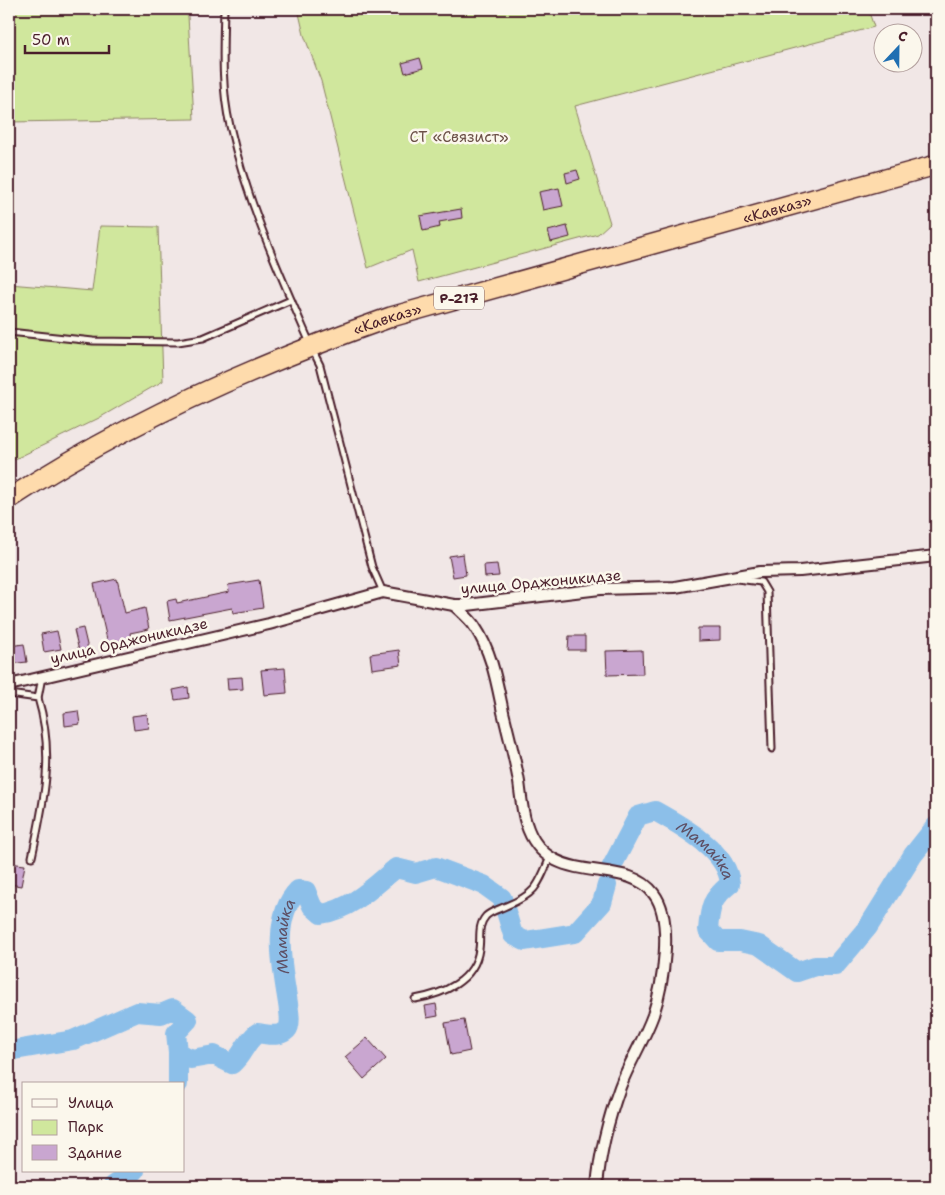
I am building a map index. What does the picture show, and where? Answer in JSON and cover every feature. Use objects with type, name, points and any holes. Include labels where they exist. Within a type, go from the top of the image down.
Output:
[{"type":"highway","name":"«Кавказ»","points":[[9,499],[105,442],[185,400],[245,372],[311,345],[391,317],[936,165]]},
{"type":"street","name":"улица Орджоникидзе","points":[[9,685],[269,624],[383,592],[454,605],[600,590],[675,587],[760,572],[800,571],[936,556]]},
{"type":"street","points":[[454,605],[475,626],[491,661],[518,779],[526,825],[540,849],[550,857],[584,870],[600,871],[638,881],[650,888],[659,900],[665,939],[659,993],[652,1017],[631,1060],[608,1121],[601,1152],[597,1186]]},
{"type":"lane","points":[[224,9],[223,66],[229,125],[250,198],[291,300],[320,365],[372,567],[383,592]]},
{"type":"lane","points":[[9,332],[93,341],[178,342],[203,338],[291,300]]},
{"type":"lane","points":[[729,578],[761,582],[767,592],[772,749]]},
{"type":"lane","points":[[32,857],[44,800],[48,761],[46,723],[38,698],[42,676]]},
{"type":"lane","points":[[9,694],[38,698]]},
{"type":"lane","points":[[415,998],[435,996],[463,980],[474,966],[479,950],[482,921],[488,913],[532,893],[550,857]]},
{"type":"green space","points":[[9,9],[178,9],[188,16],[194,119],[9,122]]},
{"type":"green space","name":"СТ «Связист»","points":[[298,9],[868,9],[872,22],[872,28],[575,106],[610,223],[598,234],[419,282],[412,250],[368,268],[321,81],[304,35]]},
{"type":"green space","points":[[100,226],[158,227],[163,381],[99,418],[9,462],[9,284],[92,291]]},
{"type":"building","points":[[420,58],[423,68],[405,73],[402,63]]},
{"type":"building","points":[[577,170],[580,179],[567,183],[565,173]]},
{"type":"building","points":[[559,188],[563,206],[543,210],[539,192]]},
{"type":"building","points":[[461,209],[462,218],[439,222],[440,227],[423,231],[420,216]]},
{"type":"building","points":[[567,226],[570,237],[551,242],[548,231]]},
{"type":"building","points":[[463,554],[466,575],[453,577],[449,556]]},
{"type":"building","points":[[497,564],[499,576],[485,577],[484,565]]},
{"type":"building","points":[[117,579],[125,613],[145,608],[149,629],[130,633],[132,642],[109,648],[94,584]]},
{"type":"building","points":[[259,580],[263,608],[233,613],[232,608],[170,620],[167,601],[176,599],[177,603],[229,592],[228,585]]},
{"type":"building","points":[[83,628],[88,649],[79,651],[74,630]]},
{"type":"building","points":[[698,628],[720,628],[720,640],[698,641]]},
{"type":"building","points":[[57,631],[61,649],[44,652],[41,634]]},
{"type":"building","points":[[569,636],[585,636],[585,650],[568,650]]},
{"type":"building","points":[[24,644],[27,662],[9,664],[9,646]]},
{"type":"building","points":[[399,650],[401,665],[372,669],[370,654]]},
{"type":"building","points":[[642,650],[643,674],[607,675],[606,651]]},
{"type":"building","points":[[285,668],[287,693],[264,695],[261,670]]},
{"type":"building","points":[[242,677],[243,689],[228,690],[227,678]]},
{"type":"building","points":[[188,687],[189,698],[175,700],[173,690]]},
{"type":"building","points":[[78,711],[80,724],[65,726],[64,713]]},
{"type":"building","points":[[147,714],[149,728],[134,730],[132,716]]},
{"type":"building","points":[[9,863],[25,865],[21,886],[9,884]]},
{"type":"building","points":[[436,1004],[438,1016],[427,1018],[425,1006]]},
{"type":"building","points":[[464,1020],[470,1051],[451,1055],[445,1023]]},
{"type":"building","points":[[367,1038],[386,1059],[364,1079],[345,1057]]},
{"type":"waterway","name":"Мамайка","points":[[610,870],[638,816],[655,811],[690,832],[713,850],[727,872],[730,884],[715,899],[708,930],[718,941],[740,941],[759,945],[797,972],[815,966],[835,966],[868,927],[913,855],[936,826]]},
{"type":"waterway","name":"Мамайка","points":[[9,1051],[73,1040],[137,1012],[161,1014],[173,1009],[188,1020],[176,1033],[178,1052],[191,1059],[214,1055],[232,1064],[257,1033],[277,1035],[287,1030],[290,1022],[281,948],[282,927],[287,907],[298,890],[306,891],[312,906],[321,914],[343,907],[362,896],[396,868],[416,873],[436,867],[484,885],[502,898],[513,935],[525,941],[575,933],[602,903],[607,885]]},
{"type":"waterway","points":[[178,1052],[178,1082]]},
{"type":"waterway","points":[[113,1186],[134,1172]]}]
